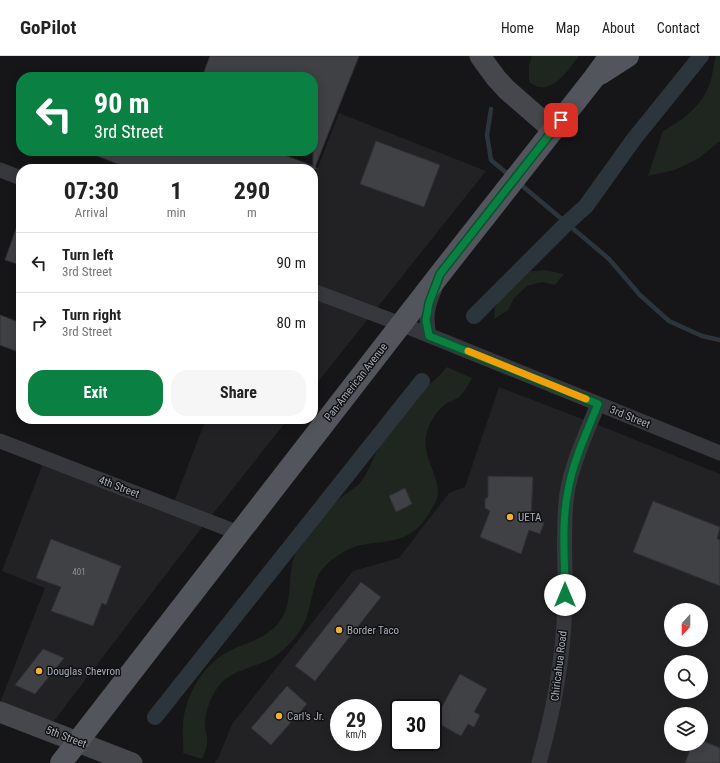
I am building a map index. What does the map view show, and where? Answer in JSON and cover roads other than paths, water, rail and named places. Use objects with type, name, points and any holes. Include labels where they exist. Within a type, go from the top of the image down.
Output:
[{"type":"main road","name":"Pan-American Avenue","points":[[61,763],[610,56]]},
{"type":"main road","name":"Pan-American Avenue","points":[[594,78],[628,56]]},
{"type":"street","points":[[480,56],[501,83],[553,130]]},
{"type":"street","points":[[0,172],[16,177]]},
{"type":"street","points":[[429,336],[426,320],[429,303],[440,274]]},
{"type":"street","name":"3rd Street","points":[[318,293],[401,324],[720,453]]},
{"type":"street","name":"Chiricahua Road","points":[[540,763],[549,729],[557,688],[563,642],[565,603],[564,521],[568,491],[575,464],[598,404]]},
{"type":"street","name":"4th Street","points":[[0,441],[239,533]]},
{"type":"street","name":"5th Street","points":[[0,712],[132,763]]},
{"type":"waterway","points":[[474,316],[586,206],[634,139],[701,56]]},
{"type":"waterway","points":[[491,109],[487,135],[491,160],[510,176]]},
{"type":"waterway","points":[[519,183],[609,259],[640,295],[669,321],[702,336],[720,340]]},
{"type":"waterway","points":[[155,717],[422,381]]},
{"type":"place","name":"UETA","points":[[510,517]]},
{"type":"place","name":"Border Taco","points":[[339,630]]},
{"type":"place","name":"Douglas Chevron","points":[[39,671]]},
{"type":"place","name":"Carl's Jr.","points":[[279,716]]}]
